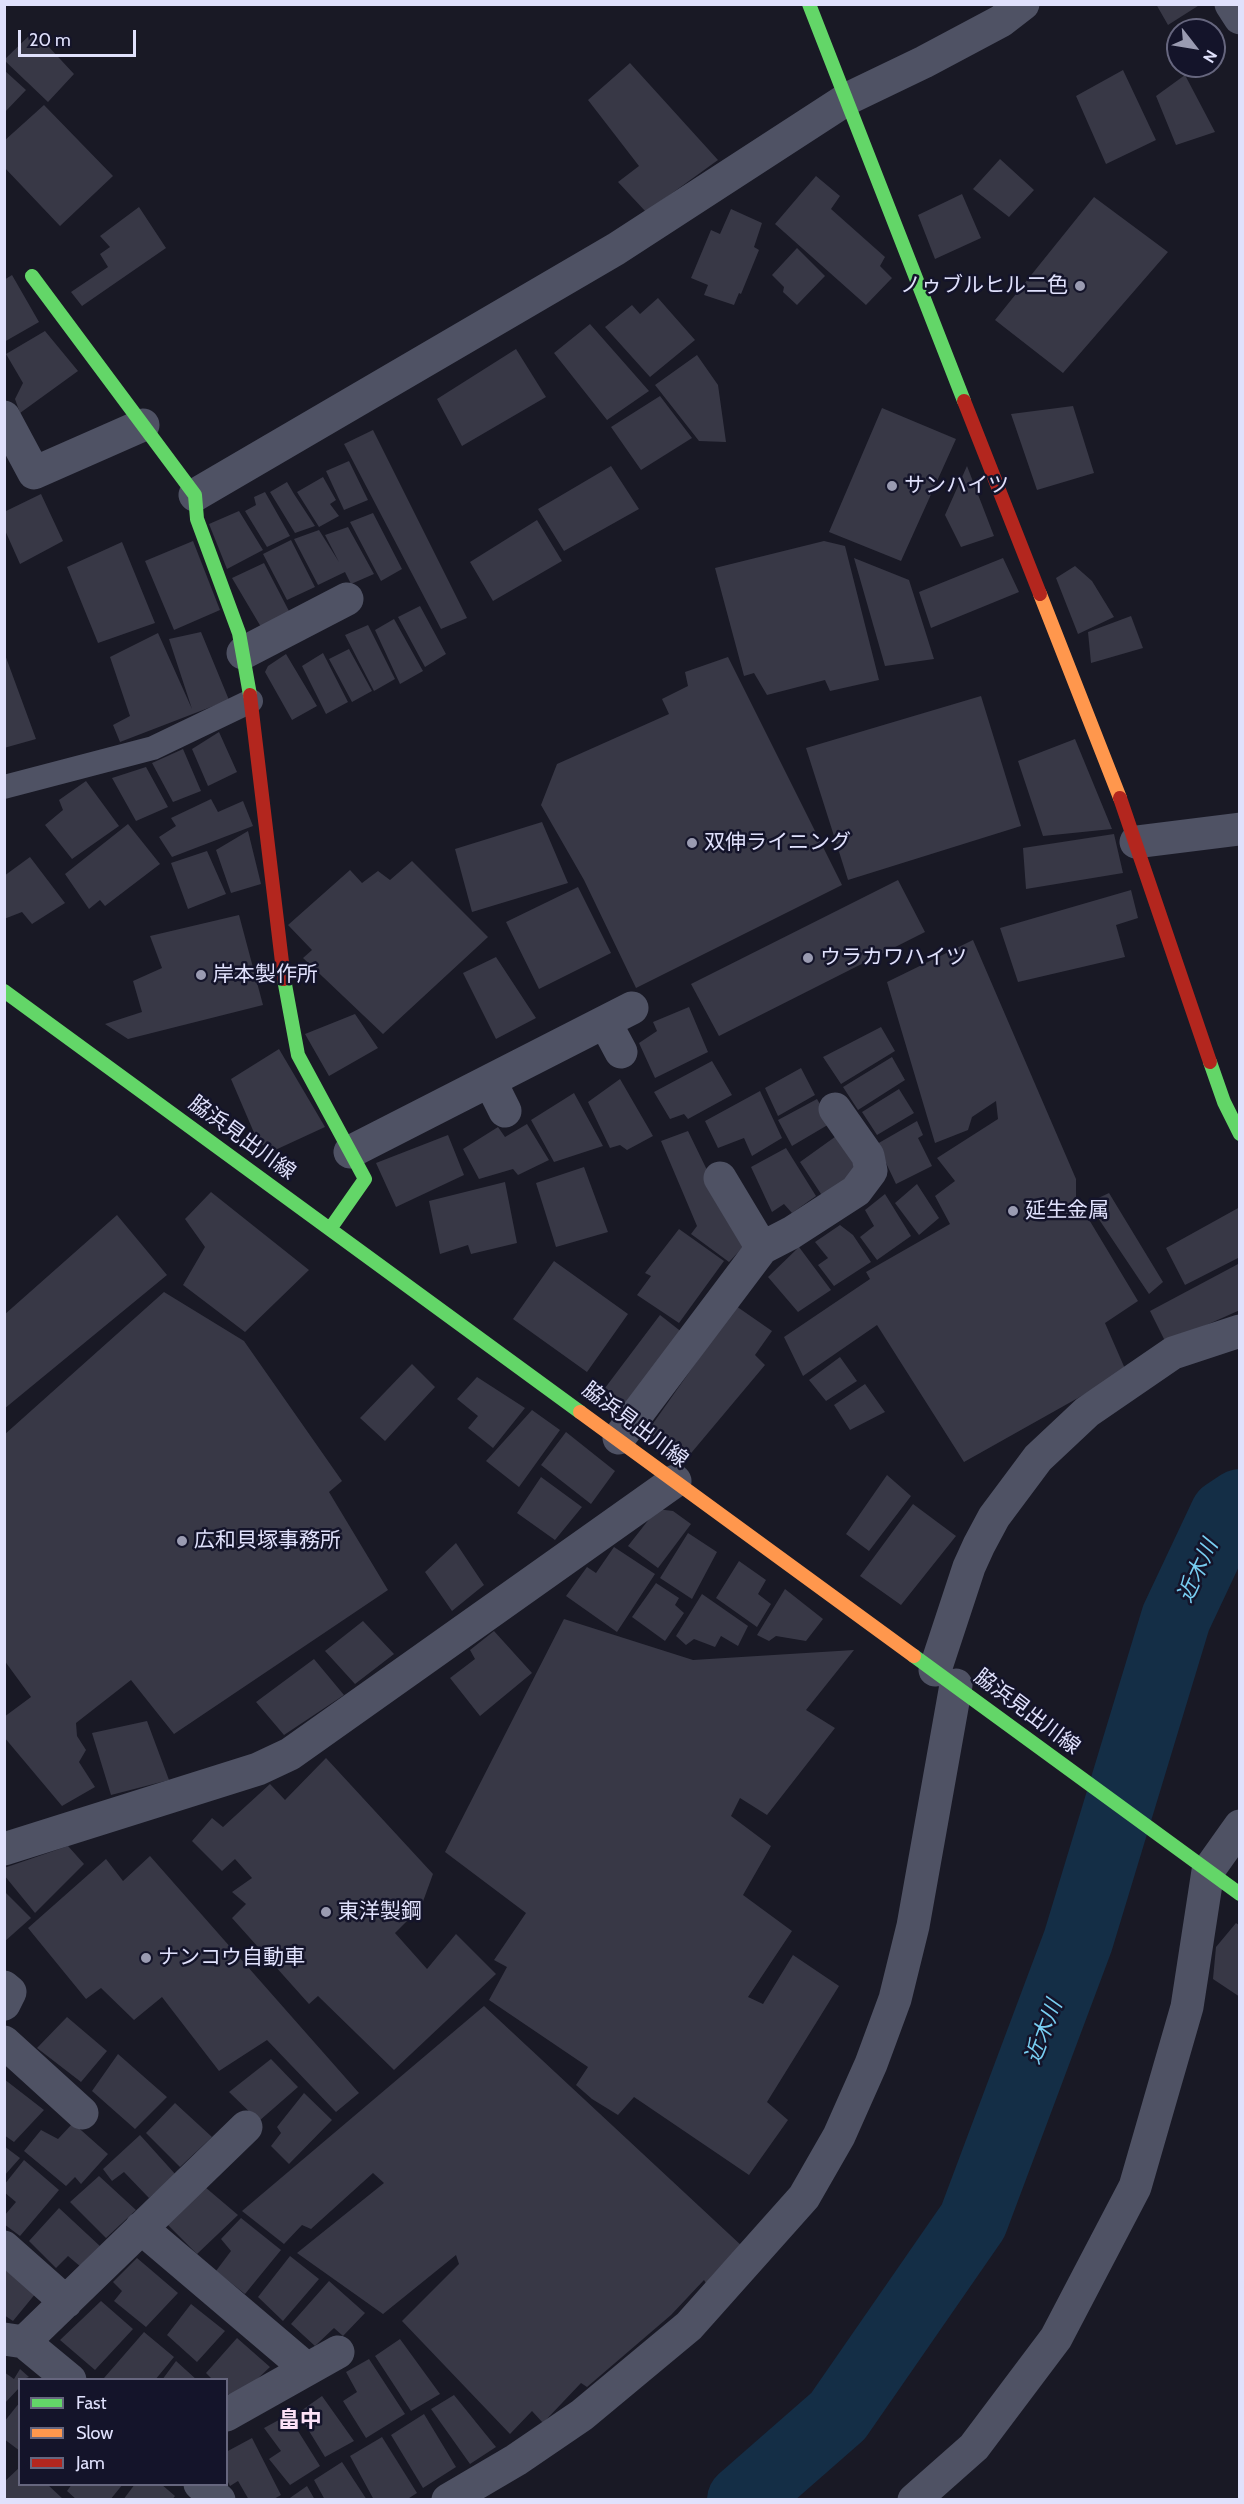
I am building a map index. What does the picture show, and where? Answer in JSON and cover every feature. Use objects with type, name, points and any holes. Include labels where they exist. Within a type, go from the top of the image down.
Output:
[{"type":"street","points":[[809,4],[1136,842],[1188,1002],[1224,1102],[1239,1134]]},
{"type":"street","points":[[195,495],[616,249],[847,99],[963,42],[1001,21],[1023,4]]},
{"type":"street","points":[[1230,4],[1239,18]]},
{"type":"street","points":[[32,276],[195,495],[197,519],[239,633],[251,701],[284,976],[298,1055],[365,1179],[330,1229]]},
{"type":"street","points":[[4,417],[34,473],[143,425]]},
{"type":"street","points":[[243,653],[347,599]]},
{"type":"street","points":[[1136,842],[1239,829]]},
{"type":"street","name":"脇浜見出川線","points":[[4,991],[1239,1893]]},
{"type":"street","points":[[350,1152],[619,1015],[621,1052]]},
{"type":"street","points":[[490,1081],[505,1111]]},
{"type":"street","points":[[619,1438],[762,1248],[791,1233],[856,1191],[871,1171],[867,1156],[835,1109]]},
{"type":"street","points":[[720,1178],[762,1248]]},
{"type":"street","points":[[448,2499],[516,2460],[582,2415],[689,2326],[804,2197],[839,2136],[872,2064],[896,1999],[913,1926],[954,1684],[969,1567],[979,1545],[994,1517],[1038,1458],[1087,1412],[1173,1353],[1239,1331]]},
{"type":"street","points":[[4,1849],[258,1768],[290,1754],[675,1480]]},
{"type":"street","points":[[914,2499],[974,2447],[1056,2338],[1135,2187],[1187,2007],[1208,1871],[1239,1826]]},
{"type":"street","points":[[4,1987],[10,1992],[4,2004]]},
{"type":"street","points":[[4,2042],[82,2113]]},
{"type":"street","points":[[69,2378],[14,2341],[66,2302],[246,2127]]},
{"type":"street","points":[[141,2228],[308,2369]]},
{"type":"street","points":[[4,2247],[66,2302]]},
{"type":"street","points":[[228,2414],[338,2352]]},
{"type":"street","points":[[203,2486],[219,2499]]},
{"type":"lane","points":[[4,787],[153,748],[251,701]]},
{"type":"building","points":[[1156,4],[1201,4],[1179,18],[1166,18],[1166,22]]},
{"type":"building","points":[[34,31],[74,74],[48,102],[4,60]]},
{"type":"building","points":[[630,63],[718,160],[646,212],[618,182],[639,166],[588,100]]},
{"type":"building","points":[[4,70],[26,90],[4,113]]},
{"type":"building","points":[[1123,70],[1156,140],[1106,164],[1076,96]]},
{"type":"building","points":[[1181,78],[1187,78],[1215,132],[1176,145],[1156,96]]},
{"type":"building","points":[[44,105],[113,176],[60,226],[4,167],[4,141]]},
{"type":"building","points":[[1000,159],[1034,190],[1009,217],[973,189]]},
{"type":"building","points":[[816,176],[840,196],[831,209],[885,257],[880,266],[892,278],[866,305],[775,224]]},
{"type":"building","points":[[962,194],[981,238],[935,259],[918,215]]},
{"type":"building","name":"ノゥブルヒル二色","points":[[1094,197],[1168,252],[1063,373],[995,320]]},
{"type":"building","points":[[139,207],[166,248],[82,306],[71,292],[108,267],[100,254],[110,247],[100,236]]},
{"type":"building","points":[[731,209],[762,223],[754,247],[759,250],[741,294],[739,293],[734,305],[704,295],[708,285],[691,278],[711,230],[720,234]]},
{"type":"building","points":[[797,248],[825,276],[797,305],[783,292],[784,287],[772,275]]},
{"type":"building","points":[[12,275],[39,322],[4,342],[4,280]]},
{"type":"building","points":[[658,298],[695,340],[650,377],[605,327],[632,305],[640,314]]},
{"type":"building","points":[[590,324],[649,391],[607,420],[554,353]]},
{"type":"building","points":[[45,331],[78,371],[20,413],[15,399],[23,383],[6,354]]},
{"type":"building","points":[[516,349],[546,397],[462,446],[437,399]]},
{"type":"building","points":[[697,355],[718,385],[726,442],[699,441],[655,385]]},
{"type":"building","points":[[660,396],[692,438],[641,470],[611,427]]},
{"type":"building","points":[[1073,406],[1094,473],[1037,490],[1011,414]]},
{"type":"building","name":"サンハイツ","points":[[882,408],[956,439],[901,561],[829,532]]},
{"type":"building","points":[[373,430],[467,618],[441,629],[344,444]]},
{"type":"building","points":[[349,461],[368,500],[344,510],[326,471]]},
{"type":"building","points":[[611,466],[639,509],[564,551],[538,509]]},
{"type":"building","points":[[967,466],[994,536],[961,547],[945,515]]},
{"type":"building","points":[[323,477],[336,500],[330,504],[339,516],[319,527],[297,492]]},
{"type":"building","points":[[287,482],[315,526],[295,533],[270,492]]},
{"type":"building","points":[[265,492],[290,536],[267,547],[245,511],[256,505],[254,497]]},
{"type":"building","points":[[41,494],[63,541],[20,564],[4,528],[4,512]]},
{"type":"building","points":[[239,511],[263,550],[227,569],[209,524]]},
{"type":"building","points":[[373,513],[402,569],[381,581],[350,522]]},
{"type":"building","points":[[537,520],[562,561],[493,601],[470,562]]},
{"type":"building","points":[[348,527],[374,574],[351,584],[345,572],[318,585],[294,539],[319,530],[339,562],[325,535]]},
{"type":"building","points":[[291,540],[315,587],[287,600],[263,554]]},
{"type":"building","points":[[193,541],[220,610],[174,630],[145,561]]},
{"type":"building","points":[[824,541],[845,546],[879,680],[830,691],[825,680],[767,695],[754,673],[744,676],[715,568]]},
{"type":"building","points":[[122,542],[155,623],[98,643],[67,567]]},
{"type":"building","points":[[854,558],[909,580],[934,659],[885,666]]},
{"type":"building","points":[[1003,558],[1019,592],[931,628],[919,592]]},
{"type":"building","points":[[264,563],[290,613],[261,627],[232,578]]},
{"type":"building","points":[[1075,566],[1092,581],[1114,617],[1078,634],[1056,578]]},
{"type":"building","points":[[420,606],[446,654],[425,667],[398,617]]},
{"type":"building","points":[[1131,616],[1143,648],[1091,663],[1088,632]]},
{"type":"building","points":[[394,619],[423,671],[400,684],[375,630]]},
{"type":"building","points":[[368,625],[395,679],[374,691],[345,635]]},
{"type":"building","points":[[201,632],[229,700],[120,742],[113,725],[130,716],[110,657],[158,633],[192,709],[169,639]]},
{"type":"building","points":[[349,649],[372,691],[352,702],[329,659]]},
{"type":"building","points":[[4,652],[36,739],[4,748]]},
{"type":"building","points":[[323,653],[348,702],[326,714],[302,666]]},
{"type":"building","points":[[286,654],[317,706],[292,720],[265,672],[268,666]]},
{"type":"building","name":"双伸ライニング","points":[[728,657],[842,885],[636,988],[584,880],[541,805],[557,764],[669,714],[662,699],[688,686],[685,672]]},
{"type":"building","points":[[981,696],[1021,826],[848,880],[806,748]]},
{"type":"building","points":[[219,732],[237,772],[208,786],[192,749]]},
{"type":"building","points":[[1075,739],[1112,829],[1043,836],[1018,761]]},
{"type":"building","points":[[183,749],[201,791],[173,802],[152,763]]},
{"type":"building","points":[[146,767],[168,807],[136,821],[112,778]]},
{"type":"building","points":[[86,781],[119,826],[72,859],[45,825],[63,810],[59,800]]},
{"type":"building","points":[[211,799],[218,812],[243,801],[253,826],[172,857],[159,837],[176,826],[171,818]]},
{"type":"building","points":[[542,822],[568,883],[472,912],[455,849]]},
{"type":"building","points":[[128,824],[160,864],[105,906],[100,900],[89,909],[65,874]]},
{"type":"building","points":[[248,831],[261,884],[231,893],[216,850]]},
{"type":"building","points":[[1114,834],[1123,873],[1026,889],[1023,848]]},
{"type":"building","points":[[207,851],[226,894],[188,909],[171,863]]},
{"type":"building","points":[[30,857],[65,903],[32,924],[22,912],[4,919],[4,876]]},
{"type":"building","points":[[412,861],[488,937],[383,1034],[303,958],[312,950],[288,925],[350,870],[362,883],[378,871],[390,880]]},
{"type":"building","name":"ウラカワハイツ","points":[[898,880],[925,932],[719,1036],[691,984]]},
{"type":"building","points":[[578,887],[611,953],[539,989],[506,922]]},
{"type":"building","points":[[1131,890],[1138,918],[1116,925],[1125,957],[1018,982],[1000,928]]},
{"type":"building","name":"岸本製作所","points":[[239,915],[263,1005],[128,1039],[105,1024],[142,1012],[133,981],[162,968],[150,936]]},
{"type":"building","name":"延生金属","points":[[973,940],[1076,1179],[1076,1198],[1138,1301],[1105,1323],[1126,1371],[964,1462],[877,1325],[803,1376],[784,1337],[870,1279],[866,1272],[950,1224],[935,1196],[955,1181],[937,1158],[998,1119],[996,1101],[972,1117],[968,1130],[935,1143],[887,982]]},
{"type":"building","points":[[496,957],[536,1018],[496,1039],[463,973]]},
{"type":"building","points":[[689,1007],[708,1052],[655,1078],[639,1043],[657,1031],[653,1022]]},
{"type":"building","points":[[355,1014],[378,1048],[329,1076],[305,1034]]},
{"type":"building","points":[[881,1027],[895,1051],[841,1084],[823,1057]]},
{"type":"building","points":[[279,1049],[325,1127],[273,1151],[258,1142],[231,1079]]},
{"type":"building","points":[[892,1057],[905,1080],[858,1110],[843,1087]]},
{"type":"building","points":[[712,1061],[732,1095],[688,1119],[684,1114],[670,1119],[654,1092]]},
{"type":"building","points":[[801,1068],[815,1095],[778,1116],[765,1088]]},
{"type":"building","points":[[620,1079],[653,1136],[627,1150],[620,1145],[610,1148],[588,1102]]},
{"type":"building","points":[[899,1089],[914,1113],[877,1135],[862,1112]]},
{"type":"building","points":[[760,1091],[782,1138],[752,1156],[744,1138],[718,1148],[705,1121]]},
{"type":"building","points":[[574,1093],[603,1146],[554,1162],[531,1120]]},
{"type":"building","points":[[817,1099],[831,1123],[792,1146],[778,1120]]},
{"type":"building","points":[[917,1121],[923,1135],[918,1138],[932,1166],[896,1184],[877,1144]]},
{"type":"building","points":[[527,1124],[549,1160],[518,1175],[513,1169],[479,1179],[463,1149],[498,1127],[505,1137]]},
{"type":"building","points":[[688,1131],[744,1246],[729,1262],[691,1234],[697,1226],[661,1141]]},
{"type":"building","points":[[839,1134],[860,1168],[852,1182],[823,1197],[800,1162]]},
{"type":"building","points":[[448,1135],[464,1175],[396,1207],[376,1163]]},
{"type":"building","points":[[786,1148],[816,1196],[792,1213],[784,1204],[772,1212],[751,1167]]},
{"type":"building","points":[[584,1167],[608,1232],[556,1247],[536,1183]]},
{"type":"building","points":[[505,1182],[517,1243],[471,1254],[468,1245],[440,1254],[429,1201]]},
{"type":"building","points":[[917,1184],[939,1218],[919,1235],[895,1203]]},
{"type":"building","points":[[211,1192],[309,1270],[245,1332],[183,1285],[205,1247],[185,1219]]},
{"type":"building","points":[[1109,1193],[1163,1282],[1149,1294],[1088,1203]]},
{"type":"building","points":[[885,1194],[911,1236],[877,1260],[860,1237],[874,1226],[865,1210]]},
{"type":"building","points":[[1240,1207],[1240,1257],[1185,1285],[1166,1248]]},
{"type":"building","points":[[117,1215],[167,1275],[4,1409],[4,1315]]},
{"type":"building","points":[[840,1225],[853,1235],[871,1262],[834,1286],[818,1265],[828,1258],[815,1242]]},
{"type":"building","points":[[679,1229],[724,1261],[679,1323],[637,1295],[651,1276],[645,1273]]},
{"type":"building","points":[[799,1247],[831,1290],[798,1312],[768,1277]]},
{"type":"building","points":[[554,1261],[628,1314],[587,1372],[513,1319]]},
{"type":"building","points":[[1240,1263],[1240,1310],[1166,1343],[1150,1311]]},
{"type":"building","name":"広和貝塚事務所","points":[[164,1292],[244,1341],[342,1481],[329,1492],[388,1590],[174,1734],[131,1680],[76,1723],[77,1736],[86,1750],[79,1762],[95,1787],[62,1806],[4,1737],[4,1717],[31,1697],[4,1660],[4,1435]]},
{"type":"building","points":[[736,1306],[772,1331],[755,1355],[765,1365],[687,1458],[647,1432]]},
{"type":"building","points":[[660,1315],[683,1333],[627,1405],[605,1388]]},
{"type":"building","points":[[840,1357],[857,1381],[826,1401],[809,1380]]},
{"type":"building","points":[[412,1364],[435,1387],[385,1441],[360,1418]]},
{"type":"building","points":[[477,1377],[525,1408],[493,1448],[468,1428],[478,1416],[457,1399]]},
{"type":"building","points":[[865,1384],[885,1412],[850,1430],[834,1405]]},
{"type":"building","points":[[532,1410],[560,1430],[519,1487],[486,1461]]},
{"type":"building","points":[[566,1432],[615,1471],[591,1504],[541,1465]]},
{"type":"building","points":[[887,1475],[911,1496],[869,1551],[846,1534]]},
{"type":"building","points":[[541,1477],[582,1507],[555,1540],[517,1513]]},
{"type":"building","points":[[913,1504],[956,1536],[901,1605],[860,1576]]},
{"type":"building","points":[[657,1509],[673,1511],[691,1524],[658,1568],[628,1546]]},
{"type":"building","points":[[688,1533],[717,1552],[692,1599],[660,1578]]},
{"type":"building","points":[[456,1543],[484,1585],[452,1611],[425,1572]]},
{"type":"building","points":[[614,1547],[655,1574],[617,1632],[566,1596],[587,1567],[596,1573]]},
{"type":"building","points":[[739,1561],[766,1580],[758,1594],[771,1604],[757,1627],[716,1598]]},
{"type":"building","points":[[656,1583],[679,1598],[675,1605],[684,1613],[665,1641],[632,1617]]},
{"type":"building","points":[[785,1589],[823,1619],[806,1641],[776,1636],[769,1641],[757,1635]]},
{"type":"building","points":[[702,1594],[748,1626],[738,1646],[721,1636],[715,1647],[694,1639],[686,1645],[676,1636]]},
{"type":"building","points":[[564,1619],[693,1660],[854,1650],[806,1710],[835,1728],[767,1815],[740,1798],[731,1816],[771,1846],[743,1895],[792,1931],[748,1997],[763,2004],[793,1955],[839,1986],[767,2102],[788,2120],[749,2175],[634,2097],[618,2115],[592,2099],[576,2085],[588,2067],[489,2000],[507,1967],[494,1960],[526,1913],[445,1852]]},
{"type":"building","points":[[363,1621],[394,1654],[355,1684],[325,1651]]},
{"type":"building","points":[[494,1631],[532,1673],[480,1716],[450,1678],[475,1659],[470,1650]]},
{"type":"building","points":[[314,1659],[344,1695],[284,1735],[256,1702]]},
{"type":"building","points":[[147,1721],[169,1780],[111,1795],[92,1733]]},
{"type":"building","name":"東洋製鋼","points":[[326,1758],[433,1874],[421,1907],[395,1933],[427,1969],[456,1934],[496,1974],[394,2070],[318,1996],[309,2004],[232,1918],[246,1904],[232,1892],[252,1878],[235,1859],[222,1871],[192,1841],[212,1818],[223,1827],[270,1784],[285,1800]]},
{"type":"building","points":[[68,1846],[84,1864],[35,1913],[4,1875],[4,1868]]},
{"type":"building","name":"ナンコウ自動車","points":[[150,1856],[359,2093],[336,2112],[267,2040],[219,2071],[162,1997],[134,2020],[101,1988],[86,1999],[28,1928],[106,1859],[123,1881]]},
{"type":"building","points":[[4,1891],[31,1918],[4,1942]]},
{"type":"building","points":[[1236,1923],[1240,1926],[1240,1997],[1213,1979],[1216,1947]]},
{"type":"building","points":[[484,2006],[743,2247],[709,2288],[704,2280],[671,2315],[587,2387],[581,2383],[543,2423],[532,2411],[510,2434],[402,2321],[459,2264],[456,2255],[383,2314],[297,2253],[384,2183],[373,2173],[311,2229],[302,2225],[284,2244],[242,2211]]},
{"type":"building","points":[[67,2017],[107,2051],[81,2082],[37,2048]]},
{"type":"building","points":[[118,2054],[167,2097],[135,2129],[92,2091]]},
{"type":"building","points":[[271,2059],[298,2087],[259,2121],[229,2092]]},
{"type":"building","points":[[4,2079],[44,2110],[14,2142],[4,2135]]},
{"type":"building","points":[[304,2093],[332,2120],[289,2164],[271,2146],[281,2133],[277,2127]]},
{"type":"building","points":[[175,2103],[212,2137],[180,2167],[146,2133]]},
{"type":"building","points":[[73,2123],[108,2154],[81,2184],[75,2177],[66,2186],[24,2151],[41,2130],[58,2139]]},
{"type":"building","points":[[140,2135],[176,2175],[149,2198],[124,2172],[112,2181],[103,2169]]},
{"type":"building","points":[[4,2146],[20,2158],[4,2176]]},
{"type":"building","points":[[24,2160],[59,2190],[20,2236],[4,2224],[4,2216],[16,2202],[4,2192],[4,2185]]},
{"type":"building","points":[[99,2176],[136,2210],[106,2238],[70,2202]]},
{"type":"building","points":[[205,2187],[238,2215],[197,2254],[167,2224]]},
{"type":"building","points":[[59,2208],[101,2247],[81,2267],[68,2256],[56,2268],[29,2241]]},
{"type":"building","points":[[241,2218],[281,2250],[245,2294],[216,2271],[231,2251],[221,2239]]},
{"type":"building","points":[[290,2256],[319,2279],[283,2321],[258,2297]]},
{"type":"building","points":[[137,2258],[178,2293],[146,2327],[114,2301],[122,2291],[113,2282]]},
{"type":"building","points":[[4,2266],[36,2293],[13,2321],[4,2315]]},
{"type":"building","points":[[329,2281],[365,2313],[343,2336],[334,2328],[315,2346],[291,2324]]},
{"type":"building","points":[[101,2301],[133,2329],[95,2370],[60,2340]]},
{"type":"building","points":[[191,2304],[225,2331],[197,2362],[167,2335]]},
{"type":"building","points":[[144,2332],[174,2357],[157,2378],[104,2378]]},
{"type":"building","points":[[237,2338],[270,2367],[235,2400],[228,2394],[228,2378],[211,2378],[206,2373]]},
{"type":"building","points":[[400,2339],[440,2394],[411,2411],[375,2356]]},
{"type":"building","points":[[369,2359],[405,2414],[366,2438],[343,2401],[357,2392],[346,2372]]},
{"type":"building","points":[[176,2361],[195,2378],[163,2378]]},
{"type":"building","points":[[20,2369],[29,2377],[18,2378],[18,2389],[4,2404],[4,2372],[14,2379]]},
{"type":"building","points":[[454,2395],[496,2447],[470,2464],[431,2409]]},
{"type":"building","points":[[322,2396],[354,2441],[325,2457],[298,2413]]},
{"type":"building","points":[[18,2404],[18,2450],[4,2439],[4,2422]]},
{"type":"building","points":[[424,2414],[456,2467],[423,2488],[391,2435]]},
{"type":"building","points":[[288,2415],[320,2466],[290,2485],[269,2459],[281,2451],[264,2428]]},
{"type":"building","points":[[382,2437],[417,2493],[406,2500],[374,2500],[350,2456]]},
{"type":"building","points":[[252,2438],[281,2495],[272,2500],[249,2500],[238,2481],[230,2486],[228,2451]]},
{"type":"building","points":[[342,2462],[367,2500],[325,2500],[314,2480]]},
{"type":"building","points":[[18,2469],[18,2486],[49,2486],[64,2500],[4,2500],[4,2482]]},
{"type":"building","points":[[71,2486],[121,2486],[110,2500],[77,2500],[67,2491]]},
{"type":"building","points":[[134,2486],[163,2486],[175,2496],[172,2500],[123,2500]]},
{"type":"building","points":[[307,2486],[315,2500],[287,2500]]},
{"type":"waterway","name":"近木川","points":[[742,2500],[838,2416],[973,2221],[1078,1941],[1176,1618],[1225,1514],[1240,1504]]},
{"type":"traffic: fast","points":[[809,4],[964,401]]},
{"type":"traffic: fast","points":[[32,276],[195,495],[197,519],[239,633],[250,695]]},
{"type":"traffic: fast","points":[[284,979],[298,1055],[365,1179],[330,1229]]},
{"type":"traffic: fast","points":[[4,991],[580,1412]]},
{"type":"traffic: fast","points":[[1210,1062],[1224,1102],[1240,1134]]},
{"type":"traffic: fast","points":[[914,1656],[1240,1894]]},
{"type":"traffic: slow","points":[[1040,594],[1120,798]]},
{"type":"traffic: slow","points":[[580,1412],[914,1656]]},
{"type":"traffic: jam","points":[[964,401],[1040,594]]},
{"type":"traffic: jam","points":[[250,695],[284,979]]},
{"type":"traffic: jam","points":[[1120,798],[1210,1062]]},
{"type":"place","name":"ノゥブルヒル二色","points":[[1080,286]]},
{"type":"place","name":"サンハイツ","points":[[892,486]]},
{"type":"place","name":"双伸ライニング","points":[[692,843]]},
{"type":"place","name":"ウラカワハイツ","points":[[808,958]]},
{"type":"place","name":"岸本製作所","points":[[201,975]]},
{"type":"place","name":"延生金属","points":[[1013,1211]]},
{"type":"place","name":"広和貝塚事務所","points":[[182,1541]]},
{"type":"place","name":"東洋製鋼","points":[[326,1912]]},
{"type":"place","name":"ナンコウ自動車","points":[[146,1958]]},
{"type":"district","name":"畠中","points":[[300,2421]]}]
